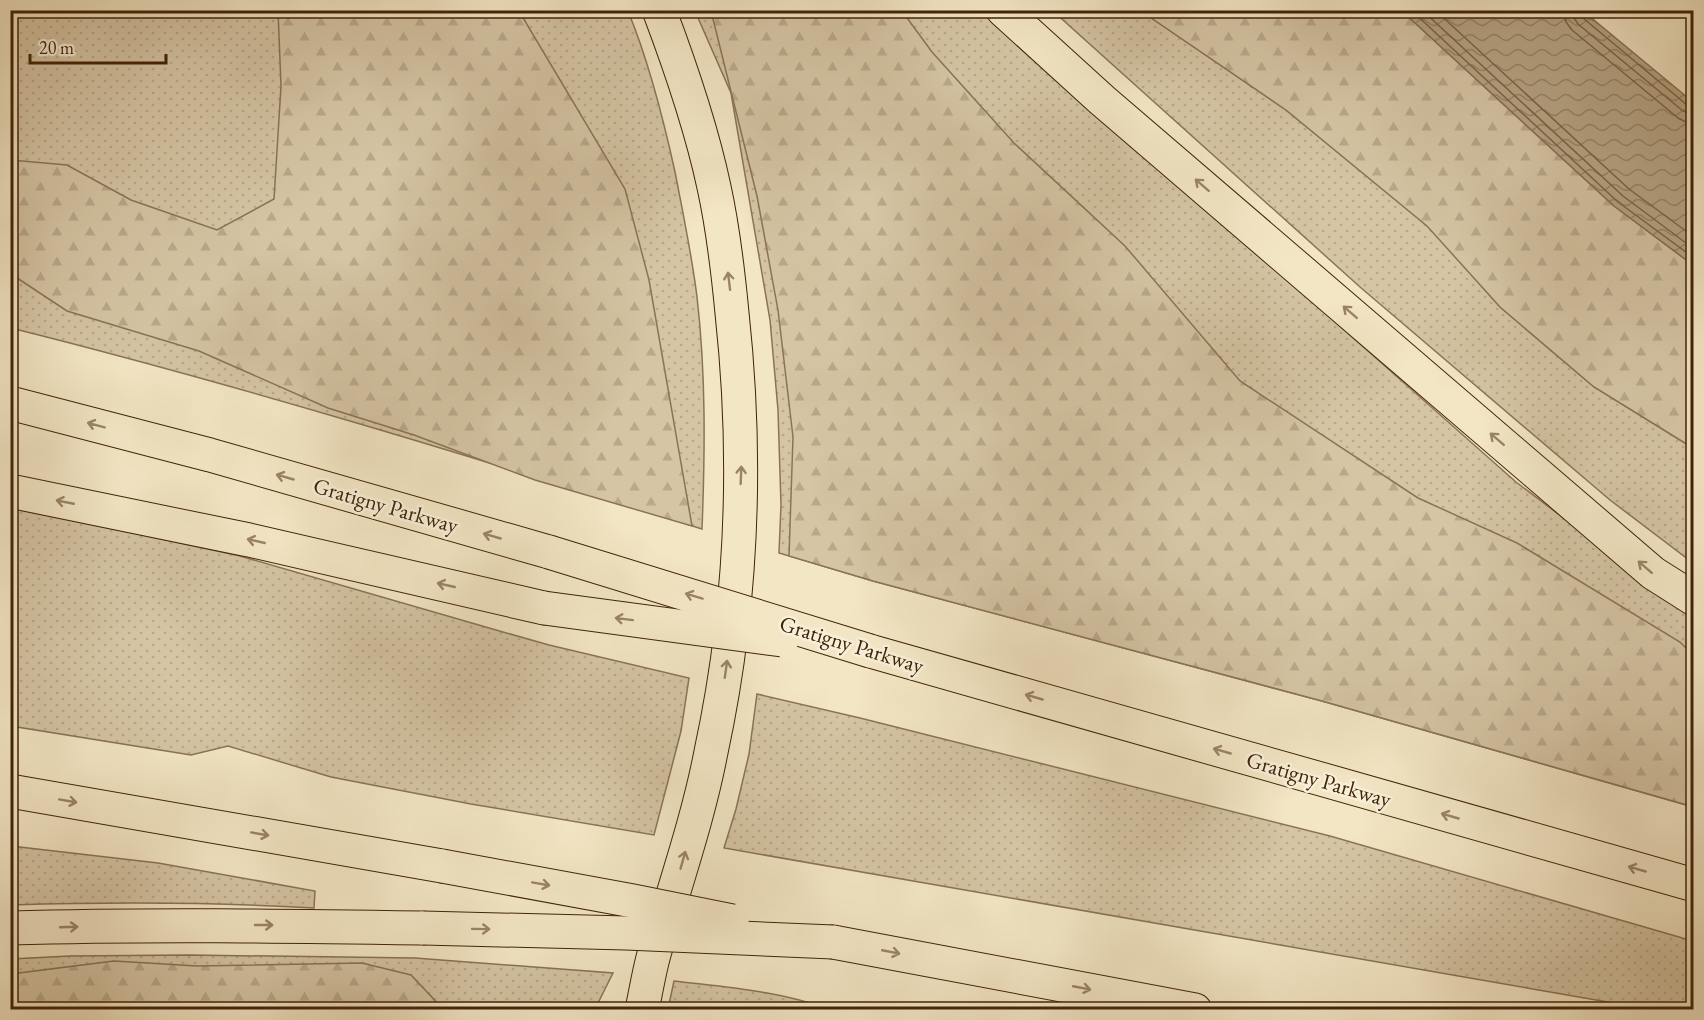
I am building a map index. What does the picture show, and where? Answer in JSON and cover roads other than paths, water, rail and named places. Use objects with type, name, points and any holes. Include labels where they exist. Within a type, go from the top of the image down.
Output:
[{"type":"highway","points":[[642,1010],[654,956],[695,817],[711,754],[722,696],[735,596],[742,467],[738,370],[728,275],[714,187],[697,118],[659,10]]},
{"type":"highway","points":[[1003,10],[1112,108],[1653,573],[1694,599]]},
{"type":"highway","name":"Gratigny Parkway","points":[[10,403],[210,455],[549,552],[870,651],[1694,885]]},
{"type":"highway","points":[[10,491],[249,540],[543,608],[870,651]]},
{"type":"highway","points":[[10,791],[633,901],[833,942],[1195,1010]]},
{"type":"highway","points":[[10,928],[251,925],[626,933],[833,942]]},
{"type":"highway","points":[[629,1010],[654,956]]},
{"type":"water","points":[[1402,11],[1583,11],[1693,102],[1693,265],[1614,206]]}]
